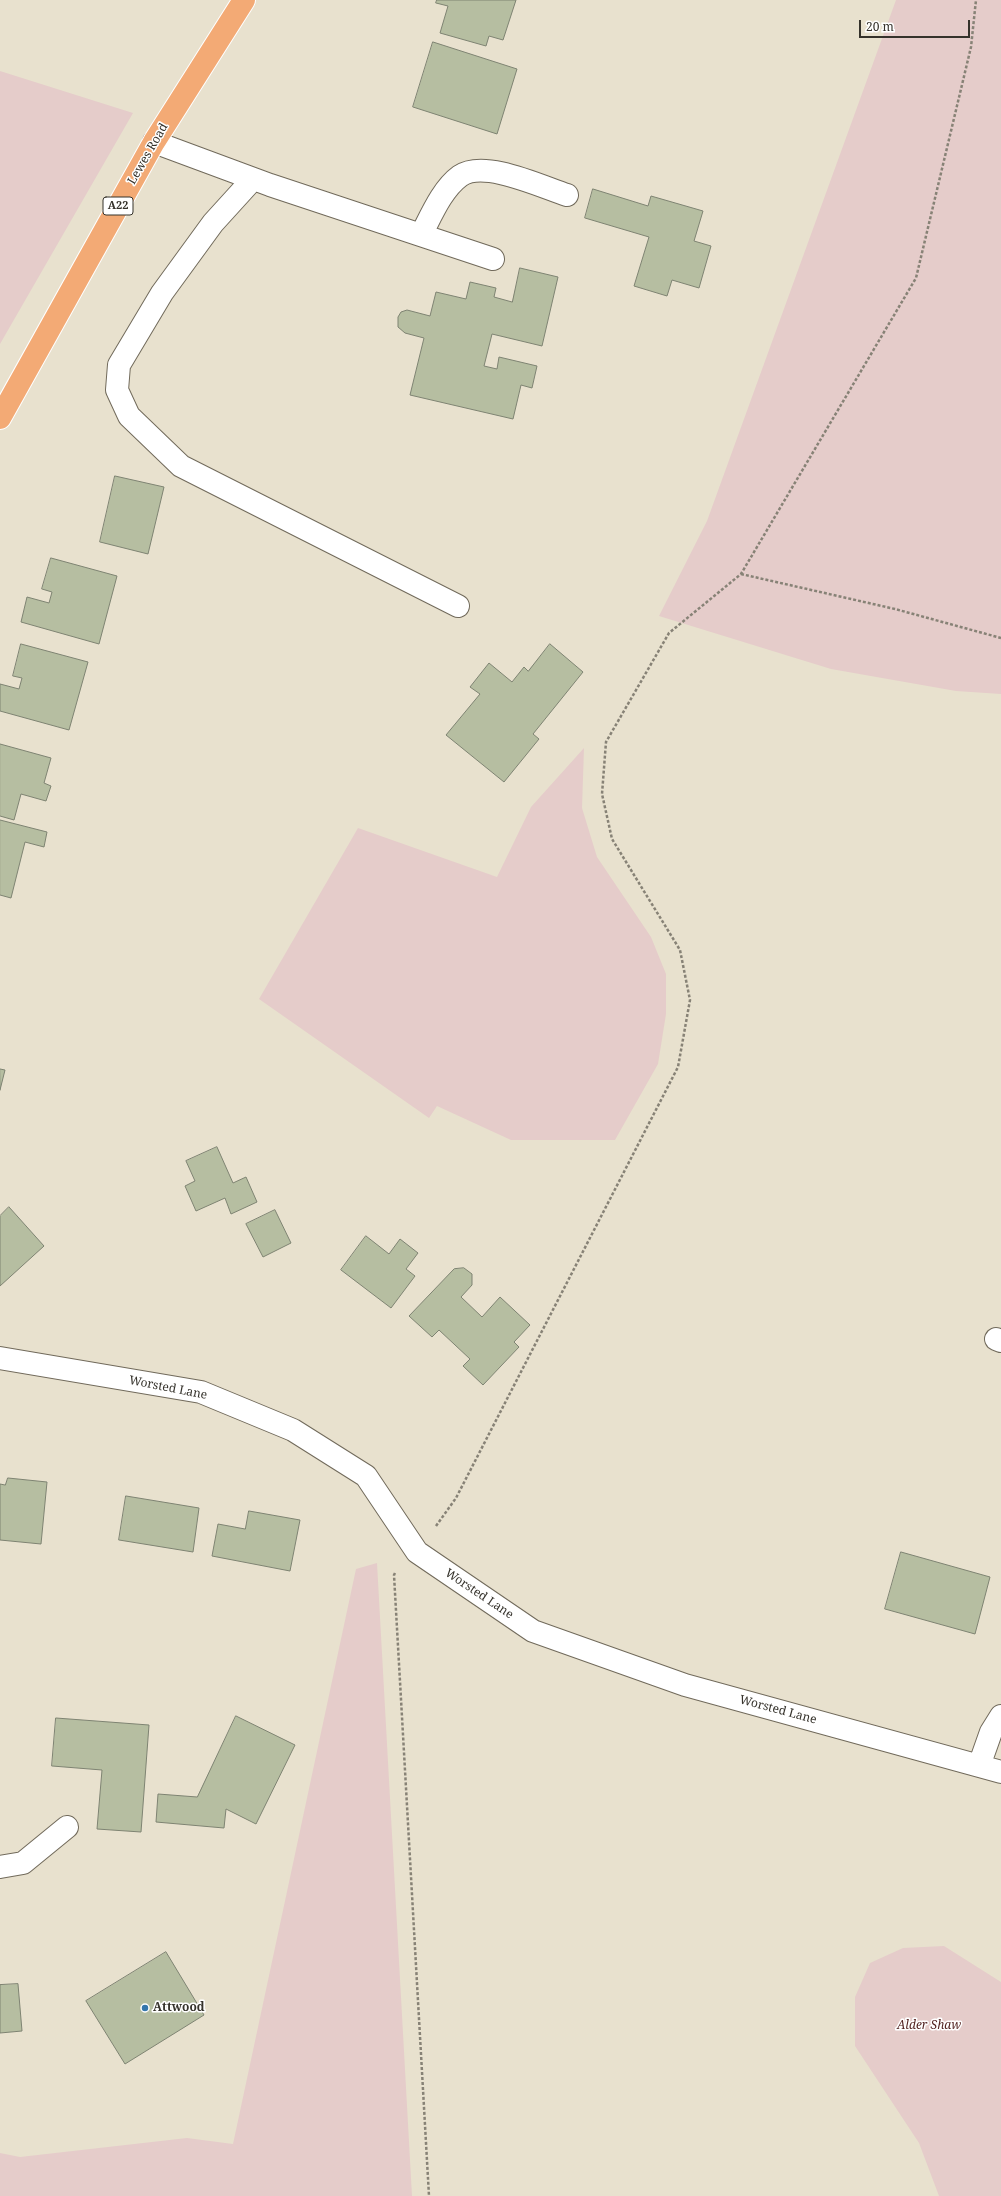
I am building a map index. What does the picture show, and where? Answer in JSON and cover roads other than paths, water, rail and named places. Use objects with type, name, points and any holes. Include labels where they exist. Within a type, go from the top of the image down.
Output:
[{"type":"highway","name":"Lewes Road","points":[[0,418],[154,142],[244,0]]},
{"type":"street","points":[[154,142],[253,179],[494,259]]},
{"type":"street","points":[[421,235],[440,200],[461,176],[469,172],[492,171],[567,195]]},
{"type":"street","points":[[253,179],[213,223],[162,293],[119,365],[117,390],[129,416],[181,466],[458,606]]},
{"type":"street","name":"Worsted Lane","points":[[0,1358],[201,1392],[293,1430],[366,1476],[417,1552],[533,1631],[684,1685],[1001,1772]]},
{"type":"street","points":[[979,1766],[991,1732],[1001,1716]]},
{"type":"street","points":[[0,1867],[23,1863],[67,1827]]},
{"type":"place","name":"Attwood","points":[[145,2008]]},
{"type":"park label","name":"Alder Shaw","points":[[929,2026]]}]
